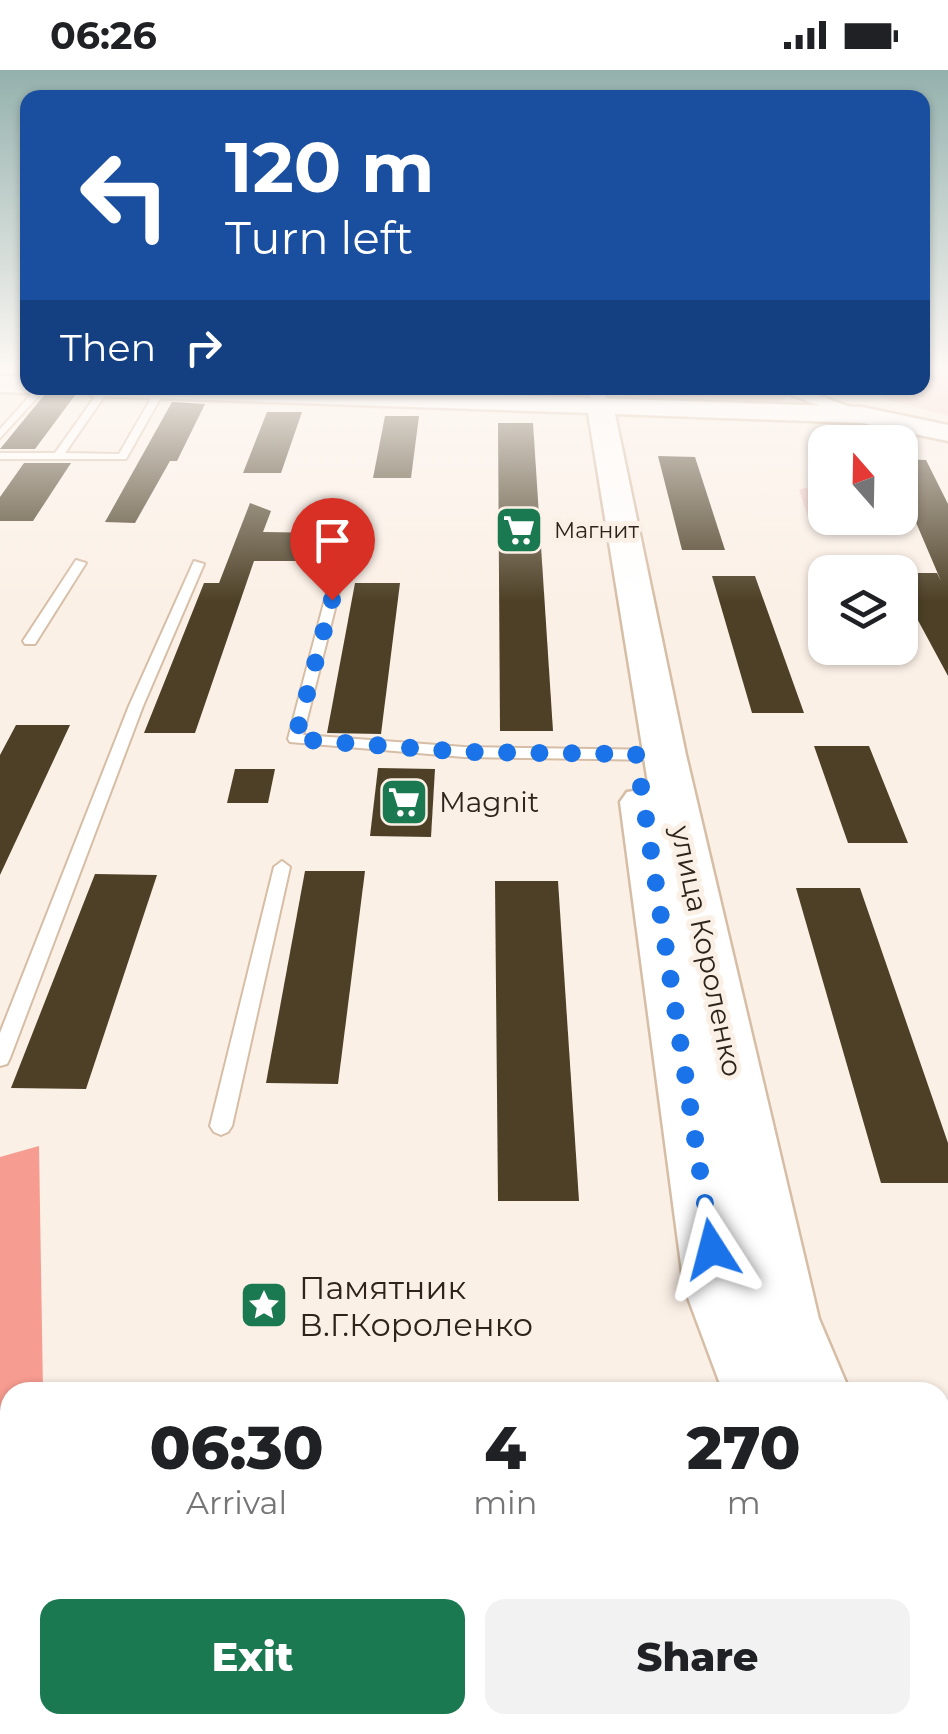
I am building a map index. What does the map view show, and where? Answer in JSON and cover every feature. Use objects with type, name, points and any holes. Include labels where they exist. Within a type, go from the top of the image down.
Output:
[{"type":"street","name":"улица Короленко","points":[[597,448],[650,755],[718,1287],[755,1382]]},
{"type":"street","name":"улица Короленко","points":[[650,755],[786,1321],[810,1382]]},
{"type":"lane","points":[[58,456],[64,448]]},
{"type":"lane","points":[[0,456],[122,457],[127,448]]},
{"type":"lane","points":[[30,641],[80,563]]},
{"type":"lane","points":[[0,1058],[129,724],[198,564]]},
{"type":"lane","points":[[340,565],[295,739],[464,752],[650,755]]},
{"type":"lane","points":[[221,1126],[282,867]]},
{"type":"shaded area","points":[[808,488],[808,516],[799,490]]},
{"type":"shaded area","points":[[39,1146],[43,1382],[0,1382],[0,1157]]},
{"type":"building","points":[[147,448],[184,448],[177,461],[170,461],[135,523],[105,522]]},
{"type":"building","points":[[253,448],[290,448],[281,473],[243,473]]},
{"type":"building","points":[[379,448],[415,448],[411,478],[373,478]]},
{"type":"building","points":[[498,448],[535,448],[553,731],[500,731]]},
{"type":"building","points":[[658,456],[695,457],[725,550],[682,550]]},
{"type":"building","points":[[918,460],[926,460],[948,504],[948,676],[918,620],[918,573],[937,573],[941,581],[918,527]]},
{"type":"building","points":[[24,463],[71,463],[33,521],[0,521],[0,497]]},
{"type":"building","points":[[250,503],[271,511],[263,532],[332,533],[325,561],[254,561],[195,733],[144,733],[204,583],[219,583]]},
{"type":"building","points":[[712,576],[755,576],[804,713],[752,713]]},
{"type":"building","points":[[355,583],[400,583],[381,734],[327,733]]},
{"type":"building","points":[[16,725],[70,725],[0,875],[0,755]]},
{"type":"building","points":[[814,746],[869,746],[908,843],[848,843]]},
{"type":"building","name":"Magnit","points":[[378,768],[435,769],[431,837],[370,836]]},
{"type":"building","points":[[235,769],[275,769],[268,803],[227,803]]},
{"type":"building","points":[[305,871],[365,871],[338,1084],[266,1083]]},
{"type":"building","points":[[95,874],[157,875],[86,1089],[11,1088]]},
{"type":"building","points":[[495,881],[558,881],[579,1201],[498,1201]]},
{"type":"building","points":[[796,888],[860,888],[948,1143],[948,1183],[881,1183]]},
{"type":"place","name":"Магнит","points":[[519,530]]},
{"type":"place","name":"Magnit","points":[[404,802]]},
{"type":"place","name":"Памятник В.Г.Короленко","points":[[264,1305]]},
{"type":"route","points":[[332,600],[295,739],[464,752],[636,754],[712,1249]]}]
